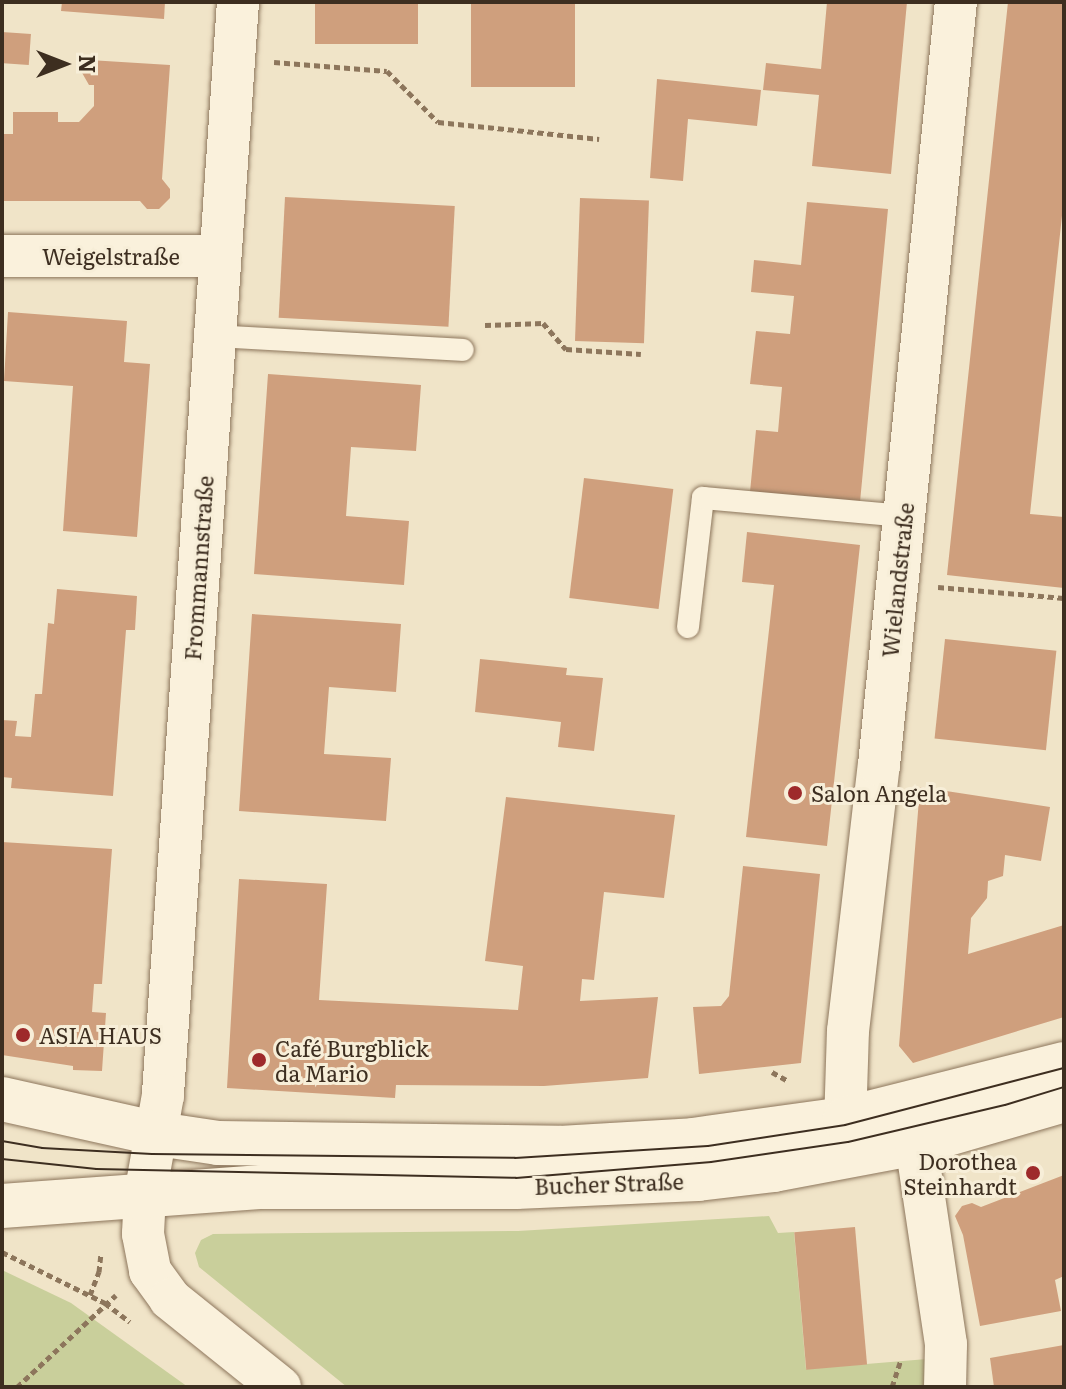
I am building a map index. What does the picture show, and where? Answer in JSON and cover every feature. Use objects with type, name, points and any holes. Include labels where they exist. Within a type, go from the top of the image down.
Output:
[{"type":"main road","name":"Bucher Straße","points":[[914,1124],[1064,1064]]},
{"type":"main road","name":"Bucher Straße","points":[[2,1099],[158,1134],[261,1146],[560,1148],[693,1140],[848,1138]]},
{"type":"main road","name":"Bucher Straße","points":[[2,1206],[262,1187],[516,1187],[698,1179],[848,1138],[1064,1100]]},
{"type":"street","name":"Frommannstraße","points":[[238,2],[158,1134],[145,1195],[143,1234],[150,1271],[170,1299],[280,1387]]},
{"type":"street","name":"Wielandstraße","points":[[848,1138],[848,1031],[956,2]]},
{"type":"street","name":"Weigelstraße","points":[[2,256],[219,256]]},
{"type":"street","points":[[914,1124],[946,1344],[945,1387]]},
{"type":"lane","points":[[214,336],[457,349]]},
{"type":"lane","points":[[688,627],[703,498],[904,516]]},
{"type":"path","points":[[234,59],[387,71],[438,122],[599,139]]},
{"type":"path","points":[[457,349],[472,325],[543,323],[566,349],[641,354]]},
{"type":"path","points":[[897,583],[1064,598]]},
{"type":"path","points":[[2,1251],[105,1303],[17,1387]]},
{"type":"green space","points":[[769,1216],[778,1233],[794,1232],[806,1369],[927,1359],[927,1387],[347,1387],[199,1267],[195,1253],[201,1240],[213,1234],[518,1231]]},
{"type":"green space","points":[[2,1270],[71,1303],[188,1387],[2,1387]]},
{"type":"building","points":[[62,2],[165,2],[164,19],[61,11]]},
{"type":"building","points":[[315,2],[418,2],[418,44],[315,44]]},
{"type":"building","points":[[471,2],[575,2],[575,87],[471,87]]},
{"type":"building","points":[[827,2],[907,2],[891,174],[812,166],[819,95],[763,90],[766,63],[821,69]]},
{"type":"building","points":[[1008,2],[1064,2],[1064,197],[1030,514],[1064,517],[1064,588],[947,575]]},
{"type":"building","points":[[2,32],[31,34],[29,65],[2,63]]},
{"type":"building","points":[[89,60],[170,65],[162,179],[170,189],[170,198],[159,209],[147,209],[140,201],[2,201],[2,134],[13,134],[13,112],[58,112],[58,122],[79,122],[94,106],[94,85],[89,85],[81,71]]},
{"type":"building","points":[[657,79],[761,90],[757,126],[688,119],[683,181],[650,178]]},
{"type":"building","points":[[285,197],[455,206],[448,327],[279,318]]},
{"type":"building","points":[[580,198],[649,200],[644,343],[575,341]]},
{"type":"building","points":[[807,202],[888,209],[860,502],[750,492],[756,430],[778,432],[782,387],[750,384],[756,331],[790,334],[794,296],[751,292],[754,260],[801,265]]},
{"type":"building","points":[[8,312],[127,321],[124,362],[150,364],[137,537],[63,531],[73,386],[4,381]]},
{"type":"building","points":[[268,374],[421,385],[416,451],[351,447],[346,516],[409,521],[404,585],[254,574]]},
{"type":"building","points":[[584,478],[673,489],[659,609],[569,598]]},
{"type":"building","points":[[747,532],[860,545],[827,846],[746,837],[774,585],[742,582]]},
{"type":"building","points":[[57,589],[137,596],[135,630],[126,630],[113,796],[11,788],[12,778],[2,777],[2,720],[17,721],[15,736],[31,737],[35,694],[42,694],[48,623],[54,624]]},
{"type":"building","points":[[252,614],[401,624],[396,692],[329,687],[324,754],[391,758],[386,821],[239,811]]},
{"type":"building","points":[[945,639],[1056,651],[1046,750],[935,738]]},
{"type":"building","points":[[480,659],[567,668],[566,675],[603,678],[594,751],[558,747],[561,722],[475,712]]},
{"type":"building","points":[[920,787],[1050,807],[1041,861],[1005,855],[1003,876],[988,881],[987,898],[971,918],[968,954],[1064,925],[1064,1017],[913,1063],[899,1046]]},
{"type":"building","points":[[506,797],[675,815],[664,898],[604,892],[594,980],[582,979],[580,1001],[658,997],[648,1078],[544,1086],[396,1085],[395,1098],[227,1088],[239,879],[327,884],[319,1000],[518,1010],[523,966],[485,961]]},
{"type":"building","points":[[2,842],[112,849],[102,984],[94,984],[92,1012],[106,1013],[102,1071],[73,1070],[73,1066],[2,1055]]},
{"type":"building","points":[[743,866],[820,874],[801,1063],[699,1074],[693,1007],[721,1006],[729,996]]},
{"type":"building","points":[[1064,1175],[1064,1276],[1055,1280],[1061,1311],[980,1326],[963,1235],[955,1216],[962,1206],[972,1203],[981,1207]]},
{"type":"building","points":[[855,1227],[867,1364],[806,1370],[794,1232]]},
{"type":"building","points":[[1064,1345],[1064,1387],[994,1387],[990,1358]]},
{"type":"tram line","points":[[2,1141],[42,1148],[152,1154],[515,1158],[708,1146],[845,1125],[1064,1068]]},
{"type":"tram line","points":[[2,1159],[96,1169],[516,1178],[711,1162],[848,1142],[1005,1105],[1064,1087]]},
{"type":"place","name":"Salon Angela","points":[[795,793]]},
{"type":"place","name":"ASIA HAUS","points":[[23,1035]]},
{"type":"place","name":"Café Burgblick da Mario","points":[[259,1060]]},
{"type":"place","name":"Dorothea Steinhardt","points":[[1033,1173]]}]
